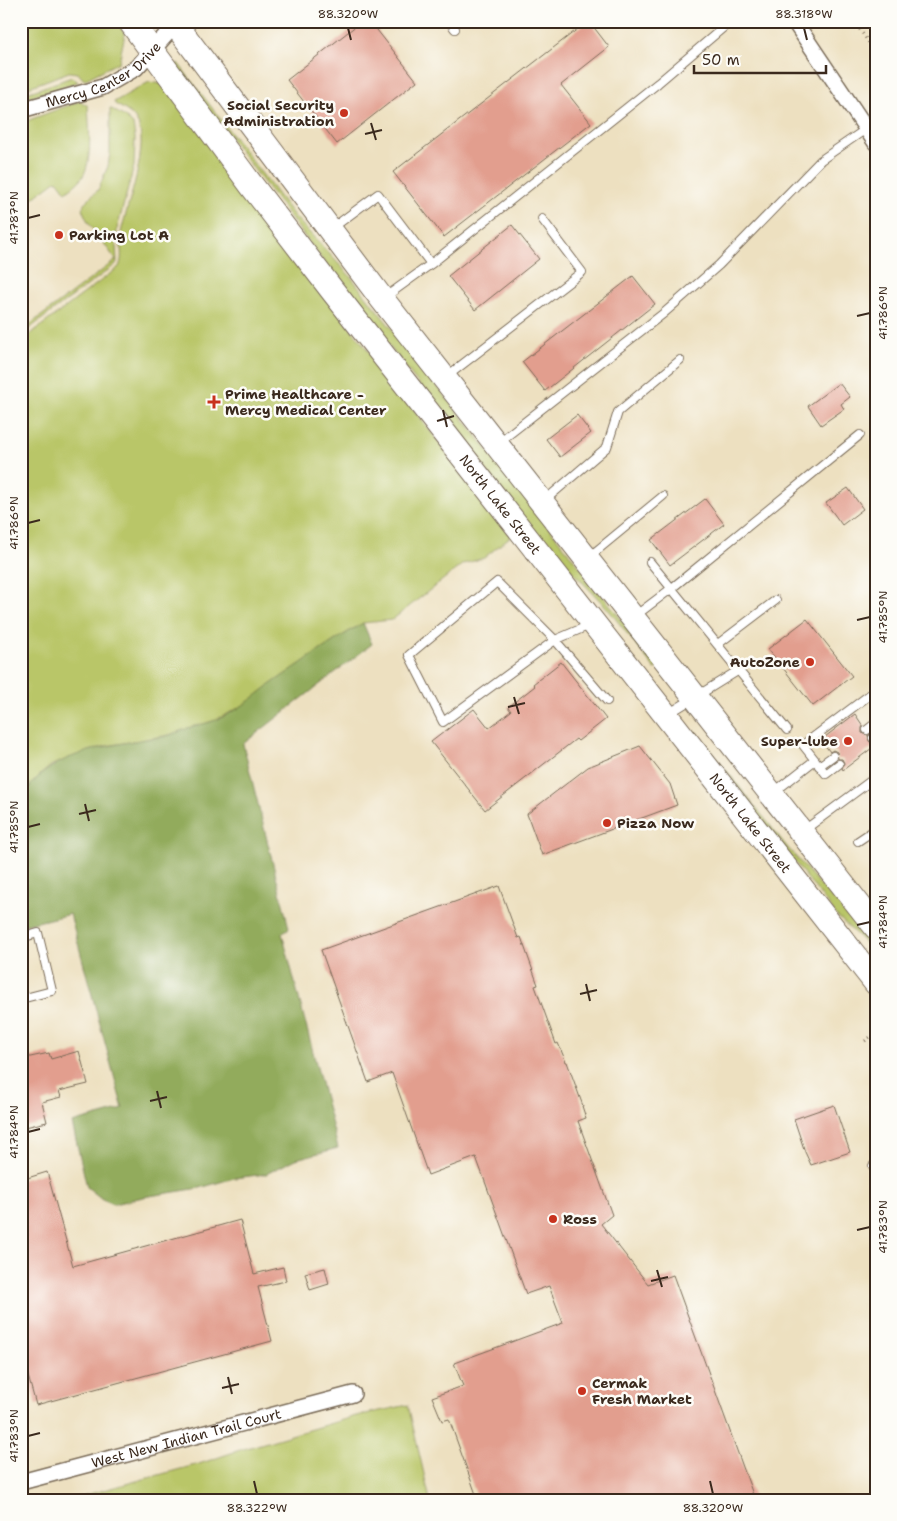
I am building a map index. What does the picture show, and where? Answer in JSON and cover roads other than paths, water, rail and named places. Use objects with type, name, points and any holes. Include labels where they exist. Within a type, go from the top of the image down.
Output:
[{"type":"main road","name":"North Lake Street","points":[[130,21],[269,208],[876,983]]},
{"type":"main road","points":[[176,22],[382,299],[771,794],[871,913]]},
{"type":"street","points":[[794,21],[876,143]]},
{"type":"street","name":"Mercy Center Drive","points":[[21,110],[103,87],[136,68],[176,22]]},
{"type":"street","name":"West New Indian Trail Court","points":[[21,1482],[353,1394]]},
{"type":"lane","points":[[449,21],[455,29]]},
{"type":"lane","points":[[382,299],[431,264],[658,83],[731,21]]},
{"type":"lane","points":[[496,444],[664,313],[719,264],[820,160],[866,129]]},
{"type":"lane","points":[[330,230],[378,194],[431,264]]},
{"type":"lane","points":[[444,378],[582,272],[542,219]]},
{"type":"lane","points":[[543,502],[607,447],[618,412],[680,360]]},
{"type":"lane","points":[[633,618],[860,435]]},
{"type":"lane","points":[[586,559],[663,496]]},
{"type":"lane","points":[[650,562],[787,730]]},
{"type":"lane","points":[[593,623],[555,640],[443,722],[409,655],[497,582],[555,640],[606,701]]},
{"type":"lane","points":[[718,644],[776,600]]},
{"type":"lane","points":[[666,716],[739,670]]},
{"type":"lane","points":[[839,764],[826,774],[803,745],[876,690]]},
{"type":"lane","points":[[867,730],[876,723]]},
{"type":"lane","points":[[771,794],[817,763],[833,756]]},
{"type":"lane","points":[[802,832],[876,777]]},
{"type":"lane","points":[[858,841],[876,828]]},
{"type":"lane","points":[[21,938],[38,933],[52,991],[21,998]]},
{"type":"place","name":"Social Security Administration","points":[[344,113]]},
{"type":"place","name":"Parking Lot A","points":[[59,235]]},
{"type":"place","name":"Prime Healthcare - Mercy Medical Center","points":[[214,402]]},
{"type":"place","name":"AutoZone","points":[[810,662]]},
{"type":"place","name":"Super-lube","points":[[848,741]]},
{"type":"place","name":"Pizza Now","points":[[607,823]]},
{"type":"place","name":"Ross","points":[[553,1219]]},
{"type":"place","name":"Cermak Fresh Market","points":[[582,1391]]}]
